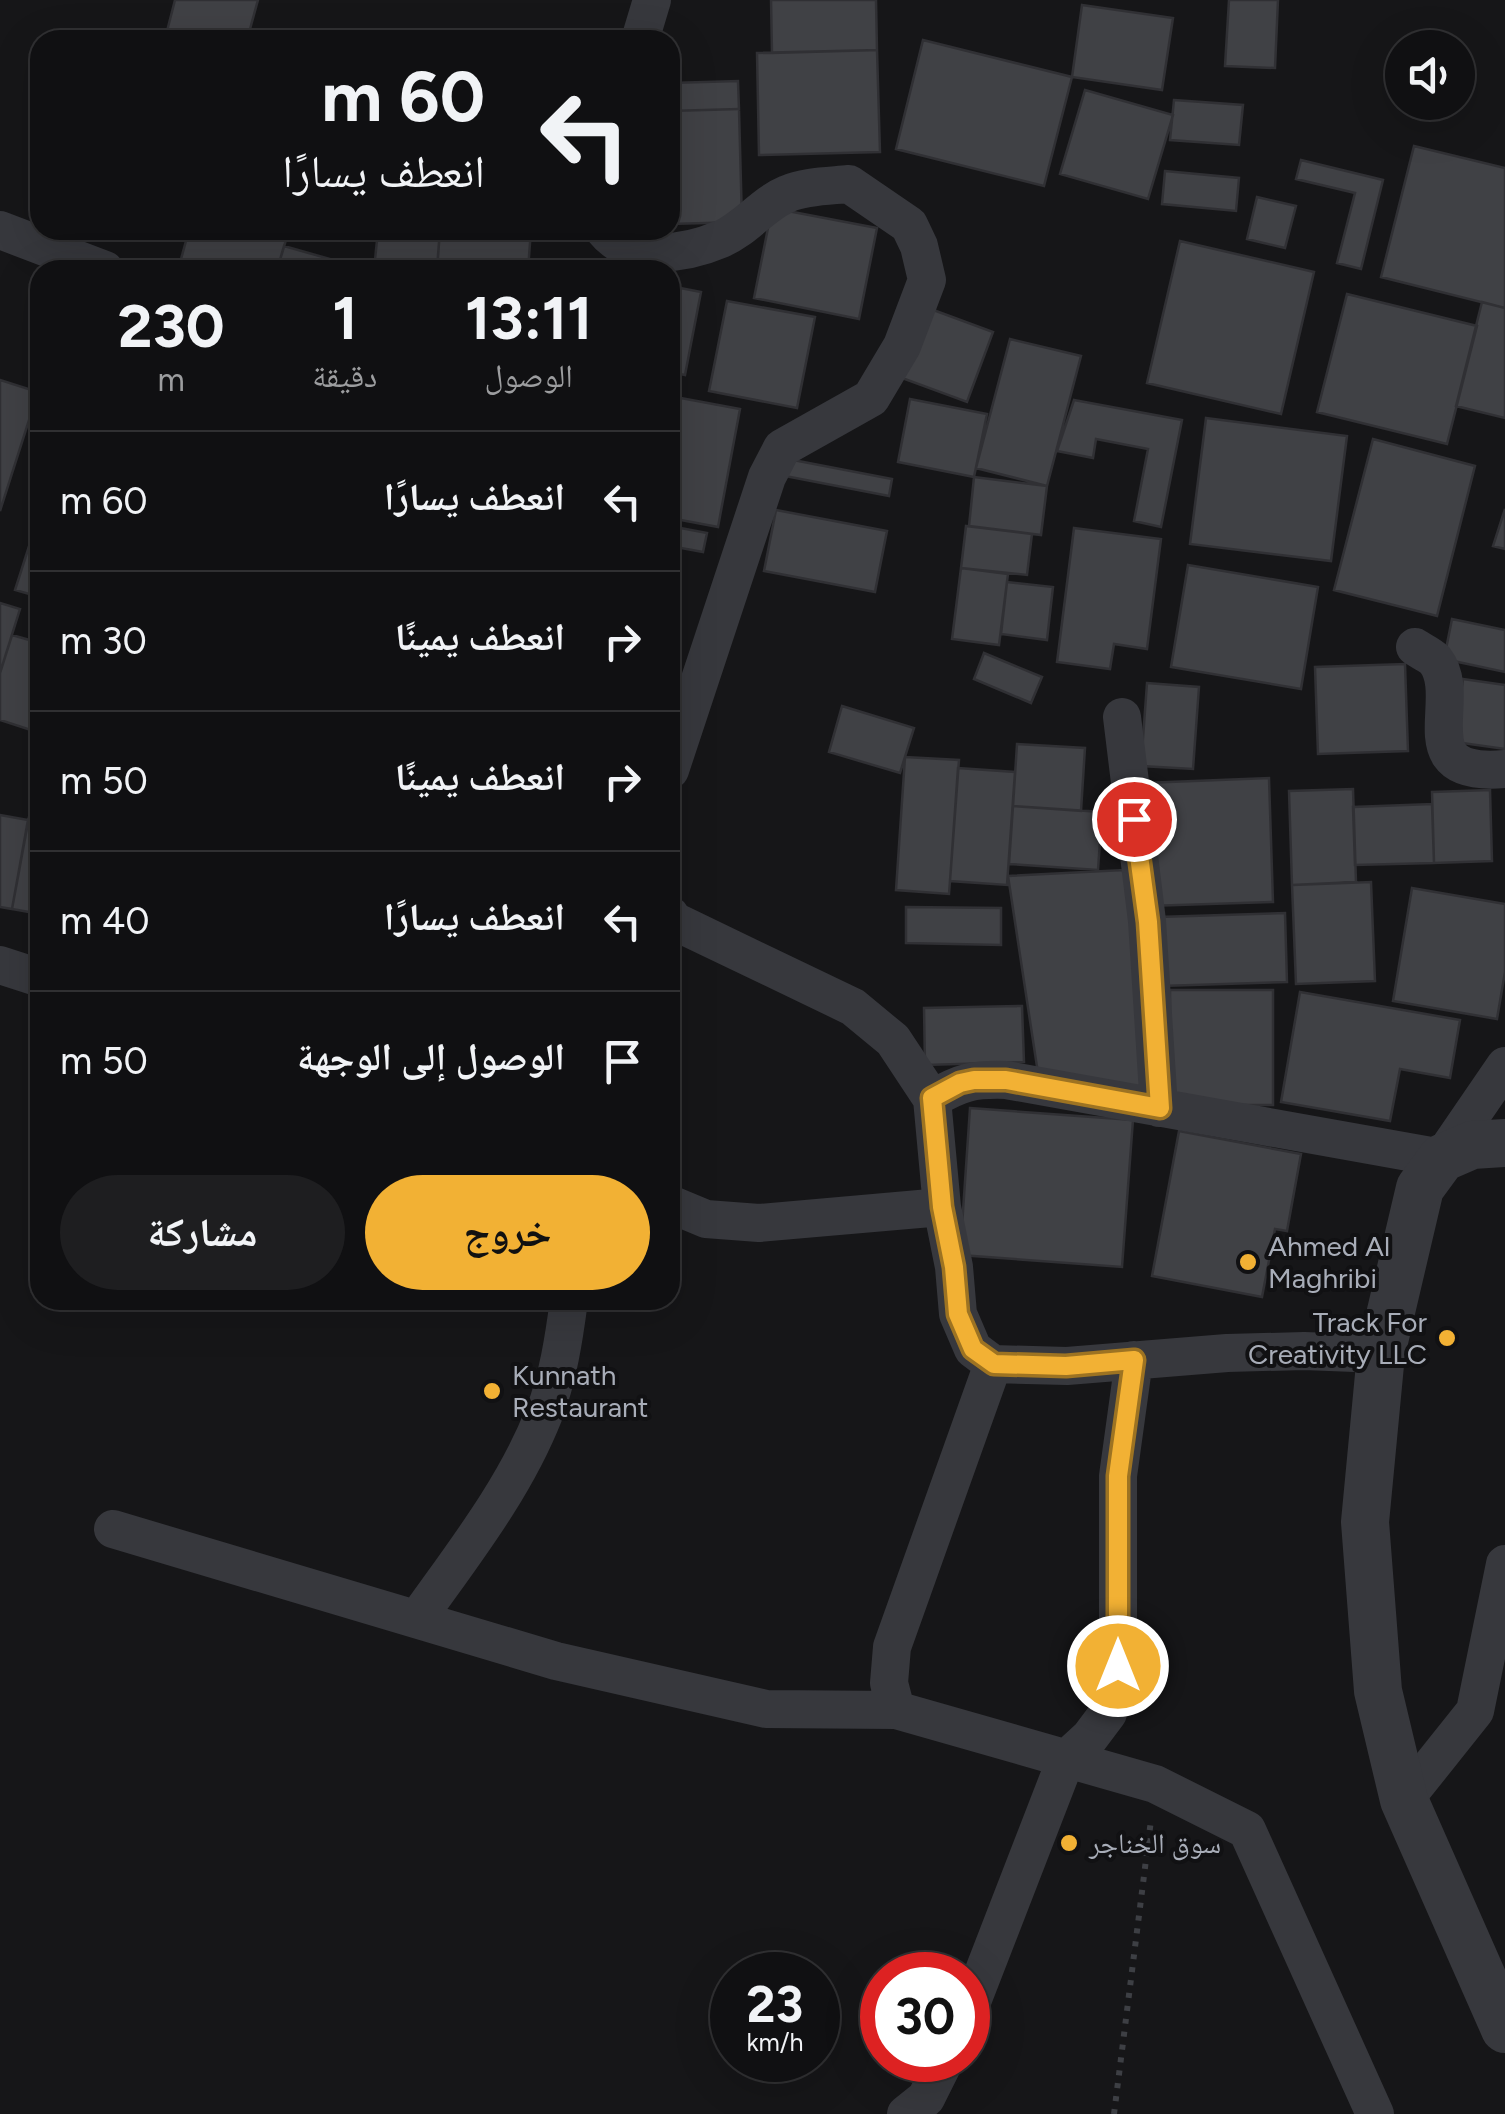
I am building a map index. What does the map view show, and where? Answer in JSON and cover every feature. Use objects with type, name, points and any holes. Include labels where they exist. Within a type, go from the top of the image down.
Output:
[{"type":"street","points":[[643,30],[652,0]]},
{"type":"street","points":[[612,240],[639,253],[686,248],[722,238],[787,194],[849,184],[909,225],[927,280],[902,346],[872,398],[782,448],[767,477],[680,740]]},
{"type":"street","points":[[0,230],[79,260]]},
{"type":"street","points":[[1415,647],[1436,661],[1442,681],[1446,748],[1459,764],[1481,771],[1505,768]]},
{"type":"street","points":[[1122,717],[1148,922],[1160,1108]]},
{"type":"street","points":[[680,924],[853,1008],[893,1040],[932,1098],[942,1207],[958,1314],[973,1349],[994,1364],[1066,1366],[1304,1351],[1380,1354]]},
{"type":"street","points":[[0,965],[30,975]]},
{"type":"street","points":[[1505,1066],[1420,1188],[1380,1354],[1365,1522],[1378,1691],[1404,1800],[1505,2030]]},
{"type":"street","points":[[932,1098],[960,1083],[1006,1080],[1442,1158],[1472,1146],[1505,1143]]},
{"type":"street","points":[[680,1208],[706,1218],[758,1223],[942,1207]]},
{"type":"street","points":[[417,1620],[508,1490],[544,1413],[563,1348],[568,1310]]},
{"type":"street","points":[[990,1955],[1066,1759],[1108,1713],[1118,1666],[1118,1476],[1134,1360]]},
{"type":"street","points":[[896,1710],[889,1683],[892,1647],[994,1364]]},
{"type":"street","points":[[113,1529],[556,1661],[766,1709],[896,1710],[1155,1784],[1247,1830],[1374,2114]]},
{"type":"street","points":[[1404,1800],[1475,1711],[1505,1564]]},
{"type":"street","points":[[906,2114],[926,2098],[934,2082]]},
{"type":"path","points":[[1114,2114],[1155,1784]]},
{"type":"building","points":[[175,0],[258,0],[250,30],[167,30]]},
{"type":"building","points":[[771,0],[876,0],[877,50],[772,53]]},
{"type":"building","points":[[1229,0],[1278,0],[1275,68],[1225,66]]},
{"type":"building","points":[[1082,5],[1173,18],[1162,90],[1072,77]]},
{"type":"building","points":[[923,40],[1072,77],[1044,186],[896,149]]},
{"type":"building","points":[[877,50],[880,152],[759,155],[757,53]]},
{"type":"building","points":[[738,81],[739,109],[680,111],[680,83]]},
{"type":"building","points":[[1085,90],[1173,115],[1148,199],[1060,174]]},
{"type":"building","points":[[1174,100],[1243,105],[1239,145],[1170,140]]},
{"type":"building","points":[[739,109],[742,222],[680,224],[680,111]]},
{"type":"building","points":[[1414,146],[1505,168],[1505,308],[1381,277]]},
{"type":"building","points":[[1301,160],[1383,180],[1361,269],[1337,263],[1355,193],[1296,179]]},
{"type":"building","points":[[1165,171],[1239,178],[1236,211],[1162,204]]},
{"type":"building","points":[[1257,197],[1296,206],[1285,248],[1247,239]]},
{"type":"building","points":[[772,208],[877,228],[859,319],[754,298]]},
{"type":"building","points":[[186,240],[286,240],[280,260],[181,260]]},
{"type":"building","points":[[377,240],[439,240],[438,260],[375,260]]},
{"type":"building","points":[[439,240],[530,240],[529,260],[438,260]]},
{"type":"building","points":[[1180,241],[1314,272],[1281,414],[1147,383]]},
{"type":"building","points":[[284,246],[333,260],[280,260]]},
{"type":"building","points":[[680,288],[701,292],[685,375],[680,374]]},
{"type":"building","points":[[1347,294],[1477,326],[1447,444],[1317,412]]},
{"type":"building","points":[[727,301],[815,317],[797,408],[709,391]]},
{"type":"building","points":[[1482,302],[1505,308],[1505,418],[1456,406]]},
{"type":"building","points":[[928,308],[993,332],[967,402],[902,378]]},
{"type":"building","points":[[1010,339],[1081,356],[1047,486],[976,468]]},
{"type":"building","points":[[0,380],[30,389],[30,417],[0,511]]},
{"type":"building","points":[[680,398],[740,409],[718,527],[680,520]]},
{"type":"building","points":[[910,399],[987,414],[974,477],[898,462]]},
{"type":"building","points":[[1074,400],[1182,420],[1161,527],[1134,521],[1148,449],[1096,439],[1093,458],[1057,451]]},
{"type":"building","points":[[1206,418],[1347,436],[1331,561],[1190,544]]},
{"type":"building","points":[[1373,439],[1475,466],[1437,616],[1334,590]]},
{"type":"building","points":[[788,459],[892,479],[889,496],[785,476]]},
{"type":"building","points":[[974,477],[1047,486],[1041,535],[969,526]]},
{"type":"building","points":[[1505,509],[1505,549],[1493,546]]},
{"type":"building","points":[[776,510],[887,531],[875,592],[764,571]]},
{"type":"building","points":[[966,526],[1032,534],[1027,575],[961,568]]},
{"type":"building","points":[[680,528],[707,533],[703,552],[680,548]]},
{"type":"building","points":[[1074,528],[1161,539],[1147,649],[1114,644],[1110,669],[1057,662]]},
{"type":"building","points":[[30,543],[30,594],[15,590]]},
{"type":"building","points":[[1188,565],[1318,587],[1301,689],[1171,667]]},
{"type":"building","points":[[961,568],[1008,574],[999,645],[952,639]]},
{"type":"building","points":[[1007,582],[1053,587],[1047,640],[1001,634]]},
{"type":"building","points":[[0,603],[20,609],[0,673]]},
{"type":"building","points":[[1452,619],[1505,630],[1505,672],[1444,659]]},
{"type":"building","points":[[12,635],[30,640],[30,730],[0,720],[0,673]]},
{"type":"building","points":[[984,653],[1042,677],[1031,703],[974,679]]},
{"type":"building","points":[[1405,664],[1408,751],[1318,754],[1315,667]]},
{"type":"building","points":[[1463,679],[1505,685],[1505,749],[1455,742]]},
{"type":"building","points":[[1147,683],[1199,687],[1193,769],[1141,766]]},
{"type":"building","points":[[842,706],[914,728],[900,773],[829,752]]},
{"type":"building","points":[[1017,744],[1085,748],[1081,811],[1013,806]]},
{"type":"building","points":[[905,757],[959,760],[949,894],[896,890]]},
{"type":"building","points":[[958,768],[1015,772],[1007,885],[950,881]]},
{"type":"building","points":[[1269,778],[1273,902],[1148,906],[1144,783]]},
{"type":"building","points":[[1353,789],[1356,882],[1292,885],[1289,791]]},
{"type":"building","points":[[1490,790],[1492,861],[1434,863],[1432,792]]},
{"type":"building","points":[[1432,804],[1434,863],[1355,865],[1353,807]]},
{"type":"building","points":[[1013,806],[1102,812],[1098,870],[1009,864]]},
{"type":"building","points":[[30,812],[30,912],[12,909]]},
{"type":"building","points":[[0,815],[28,820],[12,909],[0,907]]},
{"type":"building","points":[[1124,870],[1152,1097],[1039,1080],[1008,876]]},
{"type":"building","points":[[1371,882],[1375,981],[1296,984],[1292,885]]},
{"type":"building","points":[[1412,888],[1505,904],[1505,972],[1497,1019],[1393,1001]]},
{"type":"building","points":[[906,907],[1001,908],[1001,945],[906,943]]},
{"type":"building","points":[[1285,913],[1287,982],[1161,986],[1158,917]]},
{"type":"building","points":[[1170,990],[1273,990],[1273,1105],[1170,1105]]},
{"type":"building","points":[[1300,992],[1460,1020],[1450,1078],[1400,1069],[1390,1121],[1281,1102]]},
{"type":"building","points":[[1022,1006],[1024,1062],[925,1065],[924,1008]]},
{"type":"building","points":[[970,1108],[1133,1120],[1122,1267],[960,1255]]},
{"type":"building","points":[[1179,1131],[1301,1154],[1287,1231],[1275,1229],[1262,1297],[1152,1276]]},
{"type":"place","name":"Ahmed Al Maghribi","points":[[1248,1262]]},
{"type":"place","name":"Track For Creativity LLC","points":[[1447,1338]]},
{"type":"place","name":"Kunnath Restaurant","points":[[492,1391]]},
{"type":"place","name":"سوق الخناجر","points":[[1069,1843]]},
{"type":"route","points":[[1118,1666],[1118,1476],[1134,1360],[1066,1366],[994,1364],[973,1349],[958,1314],[942,1207],[932,1098],[960,1083],[1006,1080],[1160,1108],[1148,922],[1134,819]]}]
